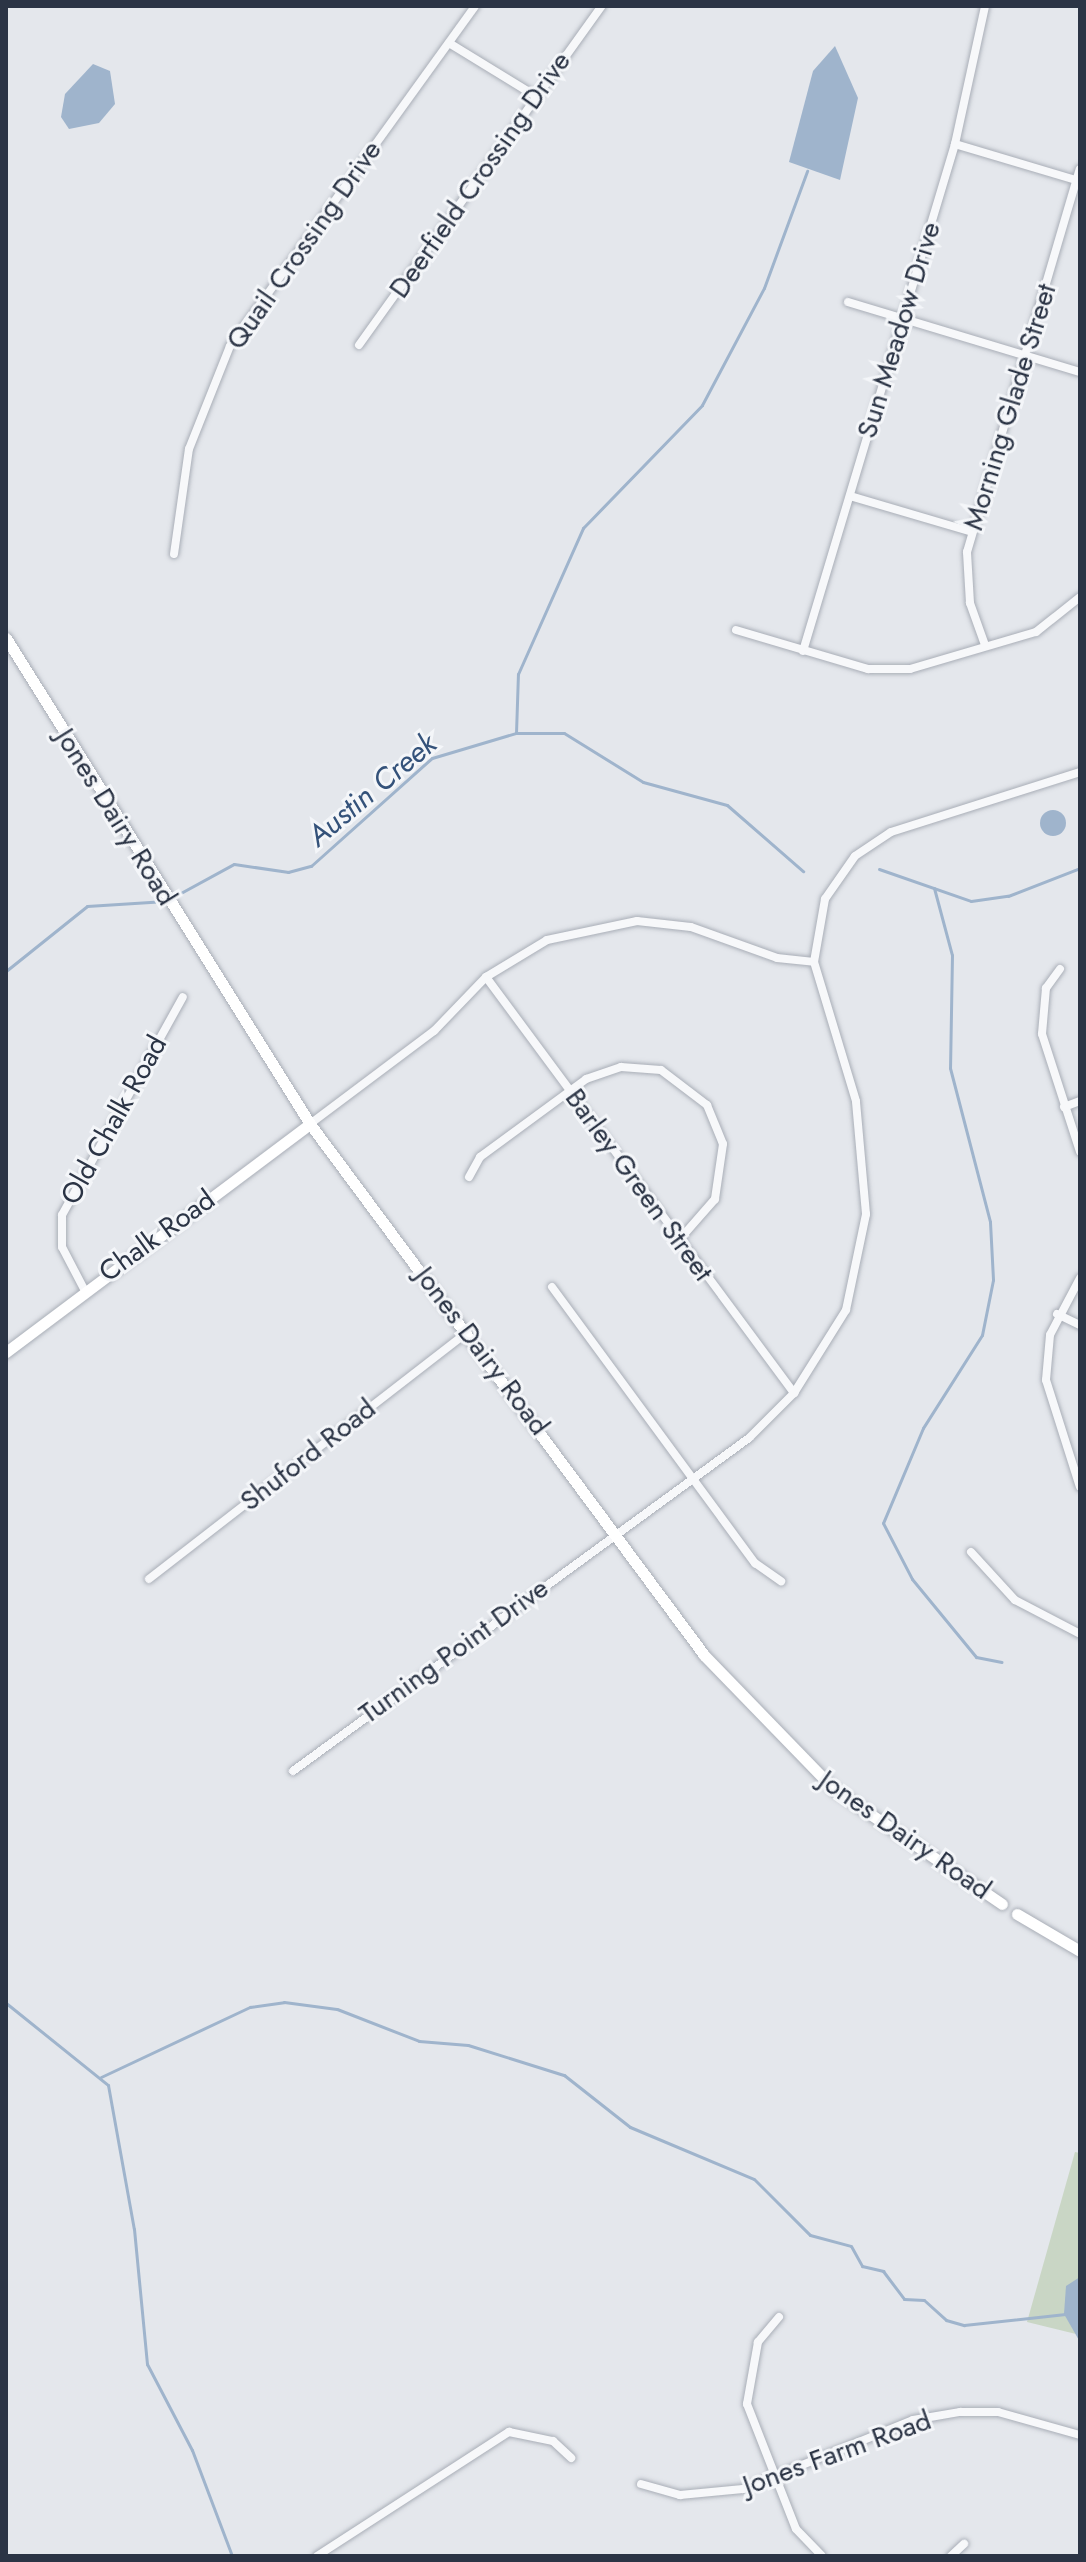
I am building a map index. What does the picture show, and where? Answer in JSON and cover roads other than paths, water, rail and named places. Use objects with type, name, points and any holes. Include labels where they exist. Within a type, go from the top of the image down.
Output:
[{"type":"street","name":"Quail Crossing Drive","points":[[174,554],[189,449],[230,346],[475,6]]},
{"type":"street","name":"Deerfield Crossing Drive","points":[[359,345],[530,113],[534,95],[602,6]]},
{"type":"street","name":"Sun Meadow Drive","points":[[803,651],[955,144],[985,6]]},
{"type":"street","points":[[449,43],[534,95]]},
{"type":"street","points":[[955,144],[1078,181]]},
{"type":"street","name":"Morning Glade Street","points":[[985,645],[966,585],[972,532],[1080,169]]},
{"type":"street","points":[[848,302],[1080,372]]},
{"type":"street","points":[[850,496],[972,532]]},
{"type":"street","points":[[736,630],[803,651],[891,670],[1036,632],[1080,597]]},
{"type":"street","name":"Jones Dairy Road","points":[[6,638],[170,907],[310,1124],[468,1332],[704,1655],[790,1752],[1002,1904],[1080,1951]]},
{"type":"street","points":[[310,1124],[434,1031],[486,977],[547,940],[637,921],[691,927],[777,958],[814,962],[825,899],[855,856],[909,824],[1080,772]]},
{"type":"street","name":"Turning Point Drive","points":[[293,1771],[615,1532],[692,1479],[794,1393],[846,1310],[866,1214],[862,1128],[814,962]]},
{"type":"street","points":[[1060,969],[1046,988],[1041,1023],[1080,1152]]},
{"type":"street","name":"Barley Green Street","points":[[486,977],[794,1393]]},
{"type":"street","name":"Old Chalk Road","points":[[84,1289],[62,1247],[62,1215],[183,997]]},
{"type":"street","points":[[469,1177],[480,1157],[570,1090],[601,1072],[641,1067],[674,1077],[707,1105],[723,1144],[722,1179],[704,1215],[680,1239]]},
{"type":"street","points":[[1064,1107],[1080,1101]]},
{"type":"street","name":"Chalk Road","points":[[6,1352],[84,1289],[310,1124]]},
{"type":"street","points":[[1080,1278],[1057,1314],[1047,1389],[1080,1487]]},
{"type":"street","points":[[552,1287],[755,1563],[781,1581]]},
{"type":"street","points":[[1057,1314],[1080,1325]]},
{"type":"street","name":"Shuford Road","points":[[149,1579],[468,1332]]},
{"type":"street","points":[[971,1552],[1023,1606],[1080,1634]]},
{"type":"street","points":[[779,2317],[758,2342],[746,2386],[796,2529],[822,2556]]},
{"type":"street","name":"Jones Farm Road","points":[[641,2484],[712,2495],[775,2476],[913,2420],[960,2412],[998,2412],[1080,2435]]},
{"type":"street","points":[[317,2556],[509,2432],[553,2441],[571,2458]]},
{"type":"street","points":[[951,2556],[964,2544]]},
{"type":"water","points":[[835,46],[858,98],[840,180],[789,162],[813,71]]},
{"type":"water","points":[[93,64],[110,71],[115,104],[99,123],[69,129],[61,117],[65,94]]},
{"type":"water","points":[[1053,810],[1062,814],[1066,823],[1062,832],[1053,836],[1044,832],[1040,823],[1044,814]]},
{"type":"water","points":[[1080,2277],[1080,2342],[1064,2314],[1066,2286]]},
{"type":"waterway","points":[[516,733],[518,674],[583,528],[702,405],[764,288],[807,171]]},
{"type":"waterway","name":"Austin Creek","points":[[6,971],[87,906],[166,901],[234,864],[288,872],[311,866],[432,758],[516,733],[564,733],[643,782],[727,805],[803,871]]},
{"type":"waterway","name":"Austin Creek","points":[[879,869],[971,901],[1008,896],[1080,868]]},
{"type":"waterway","points":[[934,888],[952,955],[950,1068],[990,1222],[993,1280],[982,1335],[923,1428],[883,1523],[912,1579],[976,1657],[1002,1662]]},
{"type":"waterway","points":[[101,2077],[250,2007],[284,2002],[337,2009],[419,2041],[468,2045],[564,2075],[630,2127],[754,2179],[810,2235],[851,2246],[862,2266],[883,2271],[904,2299],[924,2300],[946,2320],[964,2325],[1065,2314]]},
{"type":"waterway","points":[[6,2003],[108,2085],[134,2229],[147,2364],[192,2450],[232,2556]]}]
